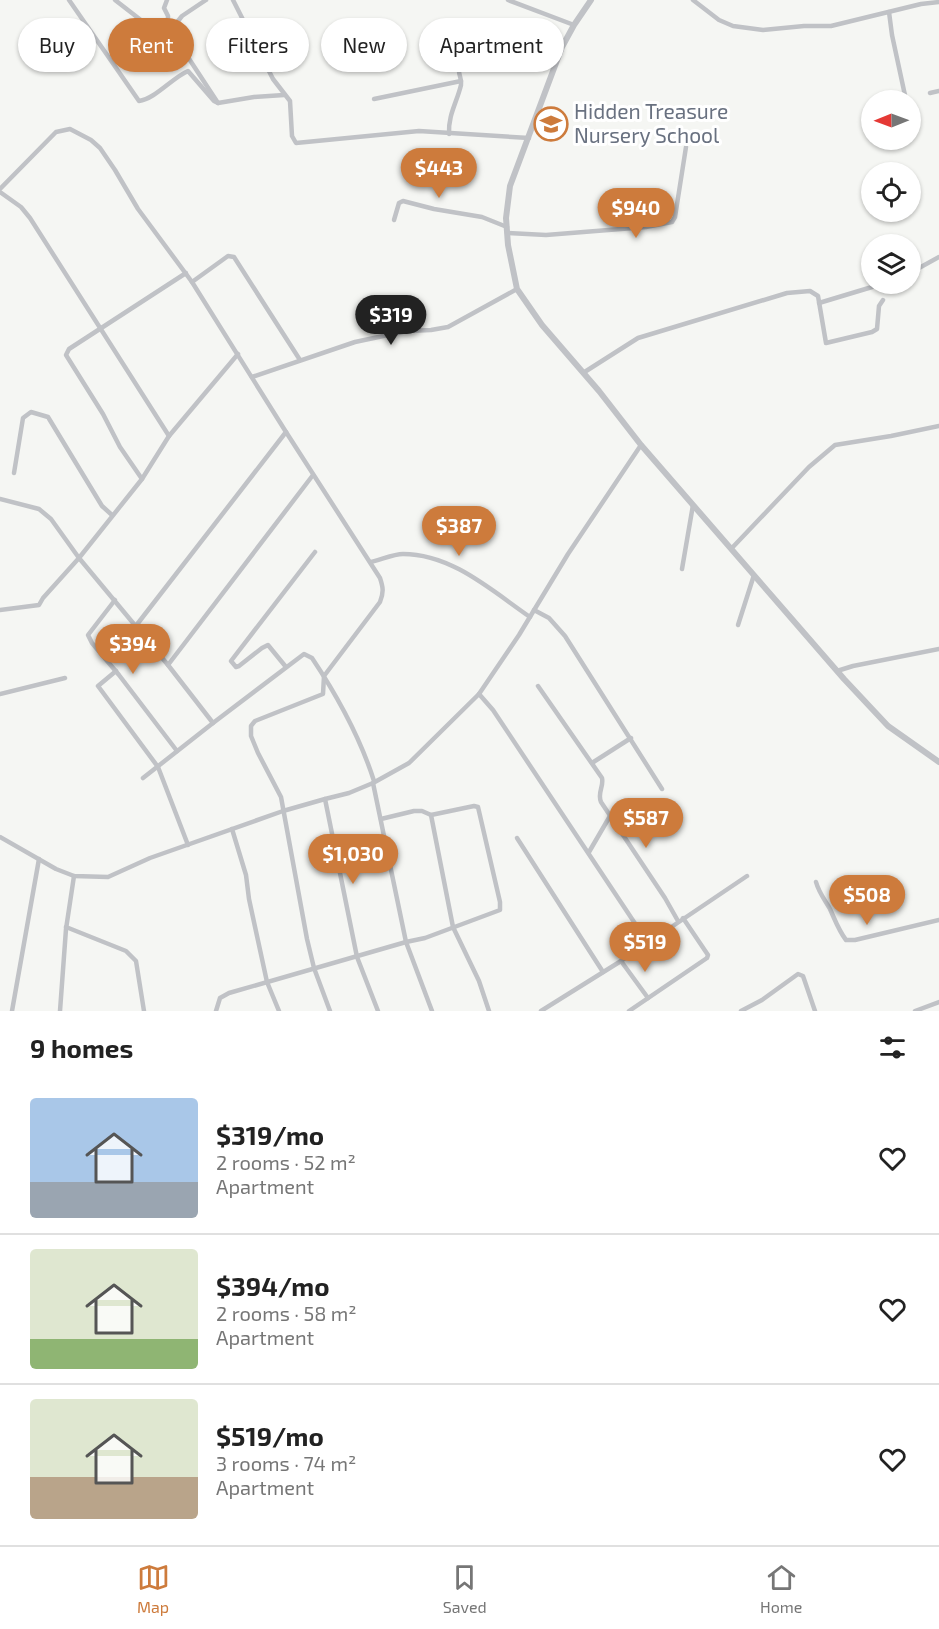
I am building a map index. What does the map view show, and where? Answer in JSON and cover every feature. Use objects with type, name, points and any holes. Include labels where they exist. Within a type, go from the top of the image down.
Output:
[{"type":"street","points":[[69,0],[139,101],[148,98],[188,71],[218,103],[284,95]]},
{"type":"street","points":[[115,0],[155,31],[161,31],[168,23],[164,8],[167,0]]},
{"type":"street","points":[[206,0],[178,21],[182,31],[180,45],[218,103]]},
{"type":"street","points":[[233,0],[250,35],[284,95],[290,101],[292,136],[296,143],[419,131],[529,138]]},
{"type":"street","points":[[508,0],[573,25]]},
{"type":"street","points":[[591,0],[573,25],[546,87],[510,186],[507,203],[507,230],[517,289],[542,325],[641,445],[837,671],[888,726],[939,762]]},
{"type":"street","points":[[693,0],[726,23],[763,30],[831,26],[921,4],[939,2]]},
{"type":"street","points":[[889,12],[904,90]]},
{"type":"street","points":[[449,134],[450,116],[461,81],[459,72]]},
{"type":"street","points":[[374,99],[461,81]]},
{"type":"street","points":[[930,93],[939,91]]},
{"type":"street","points":[[169,436],[30,218],[21,207],[0,191],[56,132],[70,129],[91,140],[100,148],[138,209],[192,282],[313,475],[371,562],[384,587],[383,594],[370,616],[324,676],[323,694],[255,721],[251,726],[254,744],[281,797],[314,968],[330,1011]]},
{"type":"street","points":[[394,220],[398,205],[404,201],[434,209],[482,217],[507,230],[546,235],[646,227],[672,222],[675,217],[686,147]]},
{"type":"street","points":[[192,282],[228,256],[234,257],[300,360]]},
{"type":"street","points":[[921,267],[939,256]]},
{"type":"street","points":[[142,479],[66,358],[69,349],[186,273]]},
{"type":"street","points":[[252,376],[354,342],[407,331],[448,327],[517,289]]},
{"type":"street","points":[[819,303],[861,290]]},
{"type":"street","points":[[583,374],[632,341],[658,331],[787,293],[810,291],[818,296],[826,344],[872,333],[877,329],[879,306],[883,300]]},
{"type":"street","points":[[0,610],[39,605],[142,479],[169,436],[238,354]]},
{"type":"street","points":[[14,473],[23,418],[31,412],[48,417],[102,506],[112,515]]},
{"type":"street","points":[[731,549],[809,467],[836,445],[939,426]]},
{"type":"street","points":[[135,627],[286,432]]},
{"type":"street","points":[[0,837],[39,860],[74,876],[108,877],[150,858],[232,829],[349,793],[409,763],[479,694],[641,445]]},
{"type":"street","points":[[168,665],[313,475]]},
{"type":"street","points":[[0,499],[39,509],[51,519],[79,558],[213,723]]},
{"type":"street","points":[[682,569],[693,505]]},
{"type":"street","points":[[286,667],[268,645],[239,666],[236,667],[231,661],[315,552]]},
{"type":"street","points":[[371,562],[400,554],[419,555],[436,560],[462,571],[530,617]]},
{"type":"street","points":[[738,625],[754,575]]},
{"type":"street","points":[[115,600],[88,635],[177,751]]},
{"type":"street","points":[[534,610],[549,618],[565,636],[662,789]]},
{"type":"street","points":[[837,671],[939,649]]},
{"type":"street","points":[[143,778],[304,654],[312,658],[365,750],[374,782],[406,942],[432,1011]]},
{"type":"street","points":[[116,671],[98,686],[158,766],[189,845]]},
{"type":"street","points":[[0,694],[65,678]]},
{"type":"street","points":[[538,686],[568,733],[602,778],[600,799],[610,816],[680,920],[708,955],[707,958],[629,1011]]},
{"type":"street","points":[[479,694],[493,710],[648,943]]},
{"type":"street","points":[[592,763],[631,738]]},
{"type":"street","points":[[325,799],[357,957],[378,1011]]},
{"type":"street","points":[[216,1011],[223,995],[426,938],[500,910],[478,807],[431,815],[422,811],[414,811],[381,819]]},
{"type":"street","points":[[431,815],[453,927],[479,981],[489,1011]]},
{"type":"street","points":[[589,852],[610,816]]},
{"type":"street","points":[[232,829],[246,875],[251,910],[267,982],[279,1011]]},
{"type":"street","points":[[517,838],[603,972]]},
{"type":"street","points":[[12,1011],[39,860]]},
{"type":"street","points":[[60,1011],[66,927],[74,876]]},
{"type":"street","points":[[541,1011],[621,961],[747,876]]},
{"type":"street","points":[[816,882],[820,895],[846,940],[855,940],[939,920]]},
{"type":"street","points":[[66,927],[126,951],[136,961],[144,1011]]},
{"type":"street","points":[[621,961],[648,999]]},
{"type":"street","points":[[741,1011],[762,1000],[798,974],[803,976],[815,1011]]},
{"type":"street","points":[[915,1011],[939,1002]]},
{"type":"place","name":"Hidden Treasure Nursery School","points":[[551,124]]}]
